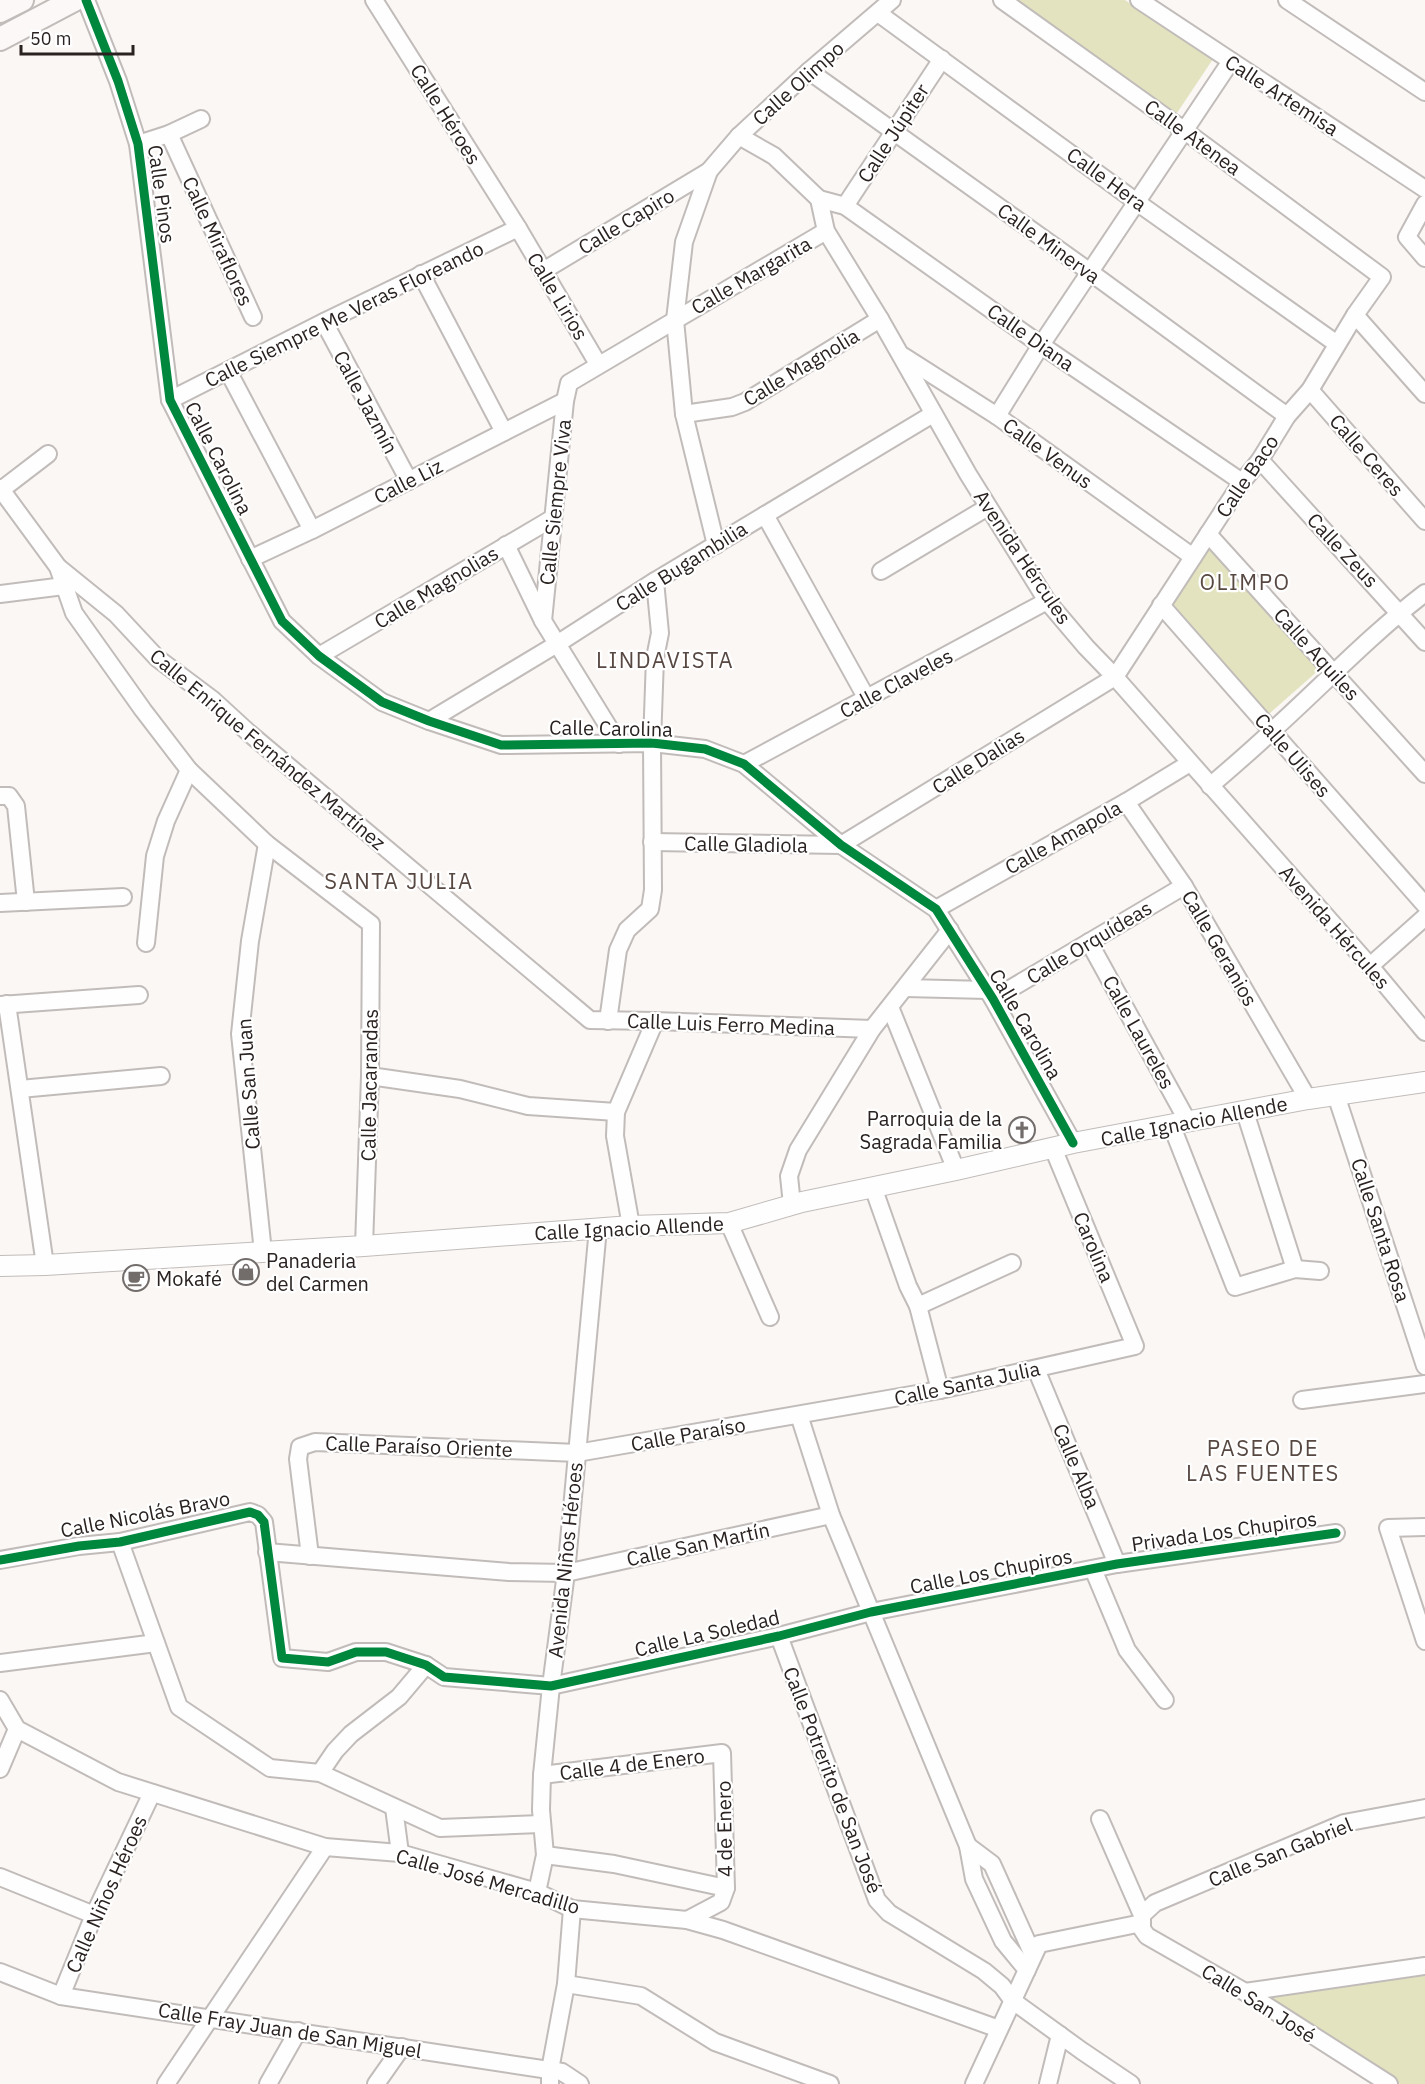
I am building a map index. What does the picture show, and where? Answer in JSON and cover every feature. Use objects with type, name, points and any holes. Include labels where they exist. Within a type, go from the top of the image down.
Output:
[{"type":"main road","points":[[0,11],[22,0]]},
{"type":"main road","points":[[0,39],[74,0]]},
{"type":"street","name":"Calle Pinos","points":[[86,0],[118,81],[138,144],[170,400]]},
{"type":"street","name":"Calle Héroes","points":[[374,0],[518,228]]},
{"type":"street","name":"Calle Olimpo","points":[[709,171],[739,136],[809,71],[892,0]]},
{"type":"street","name":"Calle Atenea","points":[[1002,0],[1185,131],[1382,277]]},
{"type":"street","name":"Calle Artemisa","points":[[1138,0],[1425,189]]},
{"type":"street","points":[[1287,0],[1425,92]]},
{"type":"street","name":"Calle Hera","points":[[878,13],[1337,344]]},
{"type":"street","name":"Calle Júpiter","points":[[845,206],[942,59]]},
{"type":"street","points":[[998,416],[1041,345],[1231,61]]},
{"type":"street","name":"Calle Minerva","points":[[809,71],[1287,416]]},
{"type":"street","points":[[138,144],[169,134],[201,119]]},
{"type":"street","name":"Calle Miraflores","points":[[169,134],[253,317]]},
{"type":"street","points":[[739,136],[774,156],[819,199]]},
{"type":"street","points":[[709,171],[684,242],[675,320],[684,414],[716,544]]},
{"type":"street","name":"Calle Capiro","points":[[543,271],[709,171]]},
{"type":"street","name":"Calle Diana","points":[[819,199],[845,206],[1041,345],[1242,482]]},
{"type":"street","name":"Avenida Hércules","points":[[819,199],[826,231],[880,319],[988,507],[1047,601],[1370,966],[1425,1032]]},
{"type":"street","points":[[1425,204],[1407,237],[1425,258]]},
{"type":"street","name":"Calle Lirios","points":[[518,228],[598,364]]},
{"type":"street","name":"Calle Siempre Me Veras Floreando","points":[[170,400],[518,228]]},
{"type":"street","name":"Calle Margarita","points":[[675,320],[826,231]]},
{"type":"street","points":[[422,274],[504,432]]},
{"type":"street","name":"Calle Baco","points":[[1115,677],[1242,482],[1260,460],[1287,416],[1310,390],[1355,315],[1382,277]]},
{"type":"street","points":[[1355,315],[1425,394]]},
{"type":"street","name":"Calle Magnolia","points":[[684,414],[732,407],[745,402],[880,319]]},
{"type":"street","points":[[598,364],[675,320]]},
{"type":"street","name":"Calle Jazmín","points":[[324,322],[409,481]]},
{"type":"street","name":"Calle Venus","points":[[900,354],[998,416],[1193,557]]},
{"type":"street","name":"Calle Siempre Viva","points":[[543,621],[565,401],[569,383],[598,364]]},
{"type":"street","points":[[228,371],[312,530]]},
{"type":"street","name":"Calle Ceres","points":[[1310,390],[1425,521]]},
{"type":"street","name":"Calle Carolina","points":[[170,400],[282,621],[319,656],[382,702],[429,721],[501,745],[652,743],[705,749],[744,764],[841,845],[936,909],[990,994],[1073,1143]]},
{"type":"street","name":"Calle Liz","points":[[250,559],[312,530],[565,401]]},
{"type":"street","name":"Calle Bugambilia","points":[[429,721],[716,544],[933,414]]},
{"type":"street","points":[[48,454],[1,489],[58,567],[74,613],[143,710],[189,770],[267,844]]},
{"type":"street","name":"Calle Zeus","points":[[1260,460],[1425,642]]},
{"type":"street","points":[[880,571],[988,507]]},
{"type":"street","points":[[765,515],[867,699]]},
{"type":"street","name":"Calle Magnolias","points":[[319,656],[553,519]]},
{"type":"street","name":"Calle Aquiles","points":[[1208,534],[1425,774]]},
{"type":"street","points":[[506,545],[543,621],[619,744]]},
{"type":"street","name":"Calle Enrique Fernández Martínez","points":[[58,567],[116,614],[157,658],[213,700],[249,733],[590,1020]]},
{"type":"street","points":[[608,1021],[618,950],[627,930],[650,909],[654,890],[652,743],[655,658],[660,633],[656,581]]},
{"type":"street","points":[[0,594],[64,586]]},
{"type":"street","points":[[1210,786],[1272,731],[1333,672],[1400,612],[1425,593]]},
{"type":"street","name":"Calle Claveles","points":[[744,764],[1047,601]]},
{"type":"street","name":"Calle Ulises","points":[[1161,605],[1425,905]]},
{"type":"street","name":"Calle Dalias","points":[[841,845],[1115,677]]},
{"type":"street","name":"Calle Amapola","points":[[936,909],[1126,802],[1190,763]]},
{"type":"street","points":[[146,943],[155,856],[166,821],[189,770]]},
{"type":"street","points":[[0,796],[9,796],[16,806],[26,902]]},
{"type":"street","name":"Calle Geranios","points":[[1126,802],[1184,886],[1308,1099]]},
{"type":"street","name":"Calle Gladiola","points":[[652,842],[841,845]]},
{"type":"street","name":"Calle Jacarandas","points":[[267,844],[371,924],[370,1076],[364,1246]]},
{"type":"street","name":"Calle San Juan","points":[[263,1252],[240,1035],[250,941],[267,844]]},
{"type":"street","name":"Calle Orquídeas","points":[[990,994],[1089,942],[1184,886]]},
{"type":"street","points":[[0,903],[123,897]]},
{"type":"street","points":[[1370,966],[1425,917]]},
{"type":"street","points":[[792,1205],[789,1176],[798,1150],[872,1029],[950,930]]},
{"type":"street","name":"Calle Laureles","points":[[1089,942],[1180,1123],[1235,1287],[1295,1269]]},
{"type":"street","points":[[905,988],[990,994]]},
{"type":"street","points":[[45,1265],[20,1089],[4,1005],[139,994]]},
{"type":"street","points":[[890,1007],[956,1170]]},
{"type":"street","name":"Calle Luis Ferro Medina","points":[[590,1020],[872,1029]]},
{"type":"street","points":[[631,1226],[615,1136],[616,1112],[655,1021]]},
{"type":"street","points":[[20,1089],[161,1076]]},
{"type":"street","points":[[370,1076],[460,1089],[528,1106],[616,1112]]},
{"type":"street","name":"Calle Ignacio Allende","points":[[0,1266],[364,1246],[631,1226],[729,1223],[792,1205],[1073,1143],[1308,1099],[1425,1082]]},
{"type":"street","name":"Calle Santa Rosa","points":[[1336,1095],[1425,1366]]},
{"type":"street","points":[[1245,1112],[1295,1269],[1320,1271]]},
{"type":"street","name":"Carolina","points":[[1053,1148],[1135,1346]]},
{"type":"street","points":[[873,1187],[908,1287],[918,1306],[940,1390]]},
{"type":"street","points":[[729,1223],[770,1317]]},
{"type":"street","name":"Avenida Niños Héroes","points":[[537,1892],[545,1855],[541,1824],[542,1774],[566,1573],[598,1228]]},
{"type":"street","points":[[918,1306],[1012,1263]]},
{"type":"street","name":"Calle Santa Julia","points":[[799,1415],[940,1390],[1135,1346]]},
{"type":"street","name":"Calle Alba","points":[[1036,1369],[1117,1564]]},
{"type":"street","points":[[1302,1400],[1425,1384]]},
{"type":"street","points":[[799,1415],[831,1515],[968,1846],[975,1879],[1003,1941],[1030,1963],[974,2084]]},
{"type":"street","name":"Calle Paraíso","points":[[576,1453],[799,1415]]},
{"type":"street","name":"Calle Paraíso Oriente","points":[[310,1556],[298,1459],[300,1447],[315,1442],[576,1453]]},
{"type":"street","name":"Calle Nicolás Bravo","points":[[0,1560],[79,1546],[120,1542],[250,1512],[258,1515],[264,1522],[282,1658]]},
{"type":"street","name":"Calle San Martín","points":[[566,1573],[831,1515]]},
{"type":"street","points":[[1425,1527],[1388,1528],[1425,1641]]},
{"type":"street","name":"Privada Los Chupiros","points":[[1117,1564],[1336,1533]]},
{"type":"street","points":[[120,1542],[179,1707],[270,1767],[320,1773],[440,1828],[541,1824]]},
{"type":"street","points":[[267,1552],[509,1572],[566,1573]]},
{"type":"street","name":"Calle Los Chupiros","points":[[871,1612],[1117,1564]]},
{"type":"street","points":[[1093,1569],[1127,1650],[1165,1700]]},
{"type":"street","name":"Calle La Soledad","points":[[282,1658],[328,1662],[356,1652],[386,1652],[426,1665],[444,1677],[551,1686],[779,1636],[871,1612]]},
{"type":"street","name":"Calle Potrerito de San José","points":[[779,1636],[877,1900],[889,1913],[984,1971],[1002,1986],[1012,2001],[1131,2084]]},
{"type":"street","points":[[0,1663],[156,1643]]},
{"type":"street","points":[[320,1773],[335,1751],[351,1734],[399,1697],[426,1665]]},
{"type":"street","points":[[0,1700],[17,1729],[0,1768]]},
{"type":"street","name":"Calle José Mercadillo","points":[[17,1729],[118,1782],[325,1847],[400,1853],[537,1892],[572,1909],[687,1920],[723,1930],[999,2029]]},
{"type":"street","name":"Calle 4 de Enero","points":[[542,1774],[722,1753]]},
{"type":"street","name":"4 de Enero","points":[[687,1920],[721,1902],[726,1888],[722,1753]]},
{"type":"street","name":"Calle Niños Héroes","points":[[61,1996],[94,1915],[152,1793]]},
{"type":"street","points":[[394,1808],[400,1853]]},
{"type":"street","name":"Calle San Gabriel","points":[[1030,1963],[1039,1944],[1142,1919],[1155,1903],[1344,1822],[1425,1808]]},
{"type":"street","name":"Calle San José","points":[[1100,1819],[1142,1919],[1142,1929],[1147,1936],[1245,1992],[1389,2084]]},
{"type":"street","points":[[166,2084],[325,1847]]},
{"type":"street","points":[[545,1855],[614,1864],[726,1888]]},
{"type":"street","points":[[0,1877],[94,1915]]},
{"type":"street","points":[[550,2077],[566,1984],[572,1909]]},
{"type":"street","points":[[1245,1992],[1425,1966]]},
{"type":"street","name":"Calle Fray Juan de San Miguel","points":[[0,1972],[61,1996],[402,2047],[550,2077],[561,2072],[580,2084]]},
{"type":"street","points":[[566,1984],[641,1996],[715,2042],[830,2084]]},
{"type":"street","points":[[268,2084],[298,2031]]},
{"type":"street","points":[[1048,2084],[1060,2035]]},
{"type":"street","points":[[376,2084],[402,2047]]},
{"type":"green space","points":[[1009,0],[1125,0],[1213,59],[1177,113]]},
{"type":"green space","points":[[1210,543],[1320,669],[1269,714],[1172,603]]},
{"type":"green space","points":[[1425,1971],[1425,2084],[1400,2084],[1260,1995]]},
{"type":"cycle path","points":[[86,0],[118,81],[138,144],[170,400],[282,621],[319,656],[382,702],[429,721],[501,745],[652,743],[705,749],[744,764],[841,845],[936,909],[993,999],[1073,1143]]},
{"type":"cycle path","points":[[0,1560],[79,1546],[120,1542],[250,1512],[258,1515],[264,1522],[282,1658],[328,1662],[356,1652],[386,1652],[426,1665],[444,1677],[551,1686],[779,1636],[871,1612],[1117,1564],[1336,1533]]},
{"type":"place","name":"Parroquia de la Sagrada Familia","points":[[1022,1130]]},
{"type":"place","name":"Panaderia del Carmen","points":[[246,1272]]},
{"type":"place","name":"Mokafé","points":[[136,1278]]},
{"type":"district","name":"OLIMPO","points":[[1245,581]]},
{"type":"district","name":"LINDAVISTA","points":[[665,659]]},
{"type":"district","name":"SANTA JULIA","points":[[399,880]]},
{"type":"district","name":"PASEO DE LAS FUENTES","points":[[1263,1460]]}]
